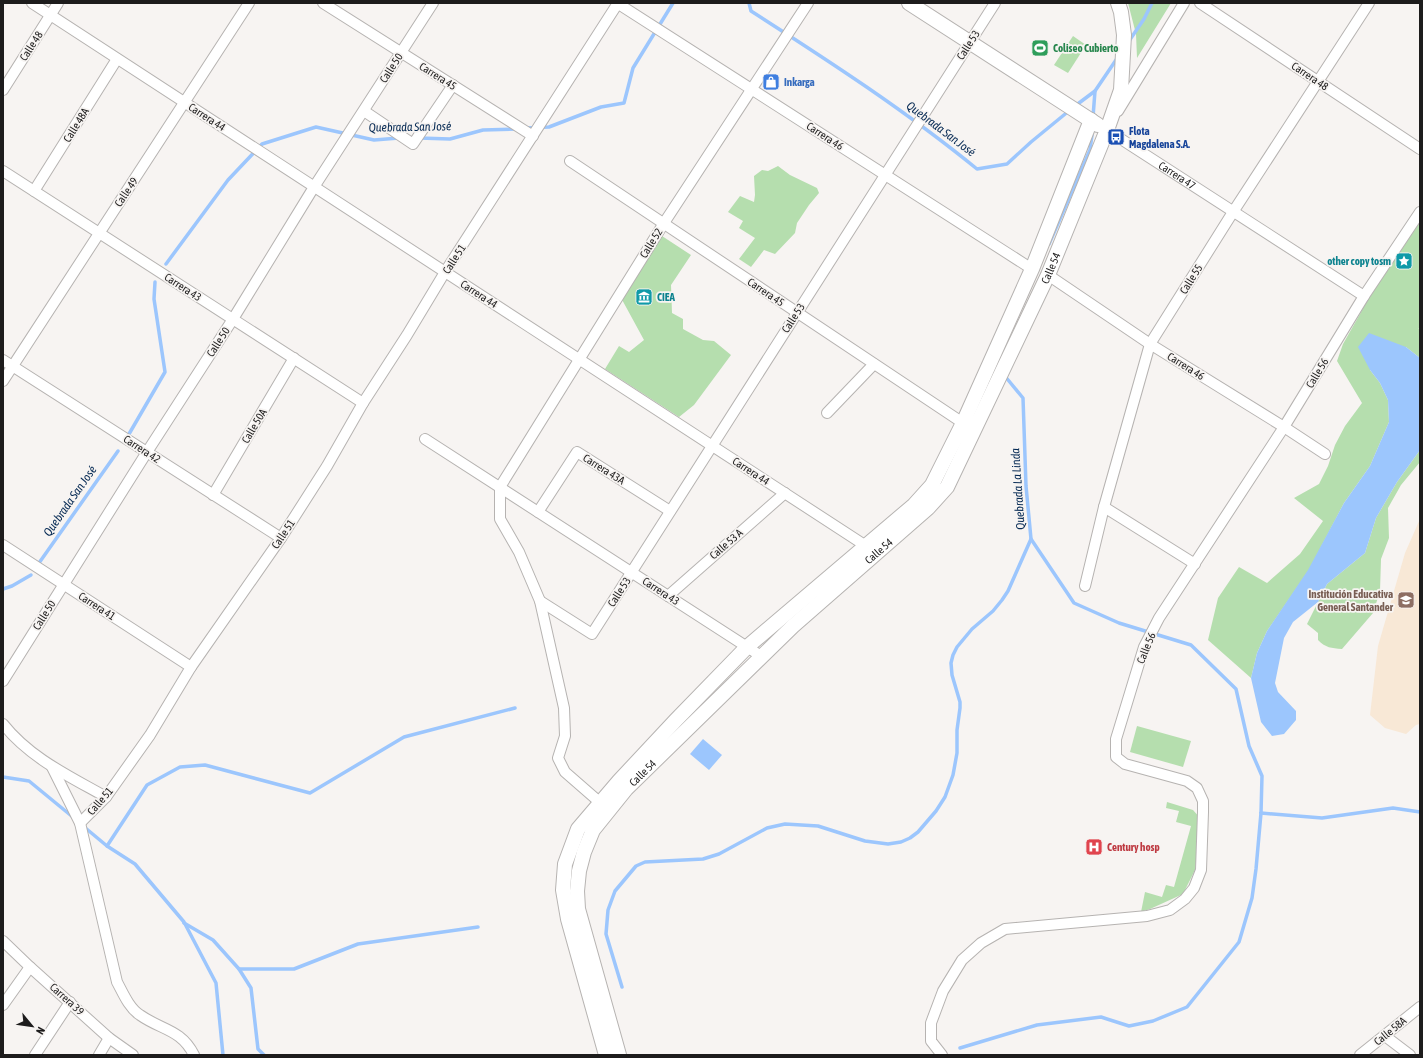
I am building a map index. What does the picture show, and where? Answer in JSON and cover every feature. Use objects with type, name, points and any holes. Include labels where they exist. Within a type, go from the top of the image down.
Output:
[{"type":"main road","name":"Carrera 47","points":[[909,3],[1106,130]]},
{"type":"main road","points":[[1106,130],[1121,90],[1124,35],[1121,12],[1118,3]]},
{"type":"main road","name":"Calle 54","points":[[619,1055],[578,909],[577,891],[579,871],[584,852],[604,806],[676,720],[747,647],[914,505],[932,485],[963,423],[1032,269],[1091,120]]},
{"type":"main road","name":"Calle 54","points":[[606,1055],[568,919],[563,890],[565,864],[578,829],[626,789],[798,621],[928,508],[948,487],[1048,275],[1106,130]]},
{"type":"street","name":"Carrera 44","points":[[32,3],[866,546]]},
{"type":"street","name":"Calle 48","points":[[3,90],[58,3]]},
{"type":"street","name":"Calle 49","points":[[3,381],[249,3]]},
{"type":"street","name":"Carrera 45","points":[[323,3],[533,136]]},
{"type":"street","name":"Calle 50","points":[[3,681],[147,452],[233,319],[314,187],[433,3]]},
{"type":"street","name":"Carrera 46","points":[[618,3],[1032,269]]},
{"type":"street","name":"Calle 51","points":[[194,1055],[189,1045],[175,1033],[139,1015],[126,999],[117,982],[80,824],[106,797],[150,735],[190,667],[281,538],[327,466],[362,403],[407,335],[445,272],[618,3]]},
{"type":"street","name":"Calle 52","points":[[500,487],[664,223],[808,3]]},
{"type":"street","name":"Calle 53","points":[[540,601],[592,634],[995,3]]},
{"type":"street","name":"Calle 54","points":[[1106,130],[1184,3]]},
{"type":"street","name":"Carrera 48","points":[[1200,3],[1420,149]]},
{"type":"street","name":"Calle 55","points":[[1085,586],[1104,507],[1150,344],[1233,212],[1369,3]]},
{"type":"street","name":"Calle 48A","points":[[34,192],[117,59]]},
{"type":"street","points":[[364,111],[413,144],[453,85]]},
{"type":"street","name":"Carrera 47","points":[[1106,130],[1364,296]]},
{"type":"street","name":"Carrera 45","points":[[570,161],[963,423]]},
{"type":"street","name":"Carrera 43","points":[[3,171],[362,403]]},
{"type":"street","name":"Calle 56","points":[[942,1055],[931,1041],[931,1023],[943,991],[962,960],[981,942],[1005,929],[1147,916],[1170,910],[1186,899],[1194,888],[1201,870],[1203,812],[1203,801],[1197,788],[1187,781],[1125,764],[1116,757],[1116,739],[1144,647],[1160,618],[1284,427],[1364,296],[1420,212]]},
{"type":"street","name":"Carrera 46","points":[[1048,275],[1150,344],[1284,427],[1324,454]]},
{"type":"street","name":"Calle 50A","points":[[213,495],[294,358]]},
{"type":"street","name":"Carrera 42","points":[[3,360],[281,538]]},
{"type":"street","points":[[827,413],[874,364]]},
{"type":"street","name":"Carrera 43","points":[[425,439],[761,656]]},
{"type":"street","name":"Carrera 43A","points":[[538,512],[577,452],[670,511]]},
{"type":"street","points":[[500,487],[500,519],[519,552],[540,601],[564,708],[565,736],[558,758],[565,772],[604,806]]},
{"type":"street","name":"Calle 53 A","points":[[668,596],[785,493]]},
{"type":"street","points":[[1104,507],[1195,564]]},
{"type":"street","name":"Carrera 41","points":[[3,545],[190,667]]},
{"type":"street","points":[[3,724],[14,738],[52,767],[106,797]]},
{"type":"street","points":[[52,767],[80,824]]},
{"type":"street","name":"Carrera 39","points":[[3,941],[109,1038],[133,1055]]},
{"type":"street","points":[[3,1005],[30,967]]},
{"type":"street","points":[[35,1055],[70,1002]]},
{"type":"street","name":"Calle 58A","points":[[1360,1055],[1420,1007]]},
{"type":"street","points":[[1385,1036],[1410,1055]]},
{"type":"street","points":[[99,1055],[109,1038]]},
{"type":"shaded area","name":"Institución Educativa General Santander","points":[[1420,519],[1420,724],[1416,725],[1406,734],[1385,728],[1370,715],[1378,646],[1405,553]]},
{"type":"green space","points":[[1128,3],[1171,3],[1137,58],[1136,34]]},
{"type":"green space","points":[[1073,36],[1086,45],[1068,73],[1054,65]]},
{"type":"green space","points":[[778,166],[790,175],[817,188],[819,193],[797,223],[795,233],[775,254],[764,250],[751,267],[739,259],[755,238],[739,228],[743,221],[728,212],[740,196],[754,202],[754,176],[762,170],[768,171]]},
{"type":"green space","points":[[1420,216],[1420,328],[1418,328],[1420,329],[1420,358],[1406,347],[1370,370],[1380,383],[1388,400],[1389,422],[1370,466],[1344,503],[1309,570],[1267,631],[1257,653],[1251,678],[1208,640],[1218,598],[1239,567],[1267,583],[1300,554],[1323,521],[1294,498],[1319,484],[1328,466],[1335,445],[1345,426],[1362,403],[1337,361],[1343,344],[1371,292]]},
{"type":"green space","points":[[662,236],[691,255],[671,285],[672,313],[683,319],[683,329],[703,340],[714,341],[731,355],[694,405],[679,417],[605,369],[619,346],[629,352],[644,340],[620,296]]},
{"type":"green space","points":[[1420,450],[1420,462],[1401,485],[1388,508],[1389,538],[1381,559],[1380,591],[1373,613],[1342,649],[1326,646],[1318,640],[1318,633],[1307,624],[1327,584],[1365,553],[1376,518],[1397,482]]},
{"type":"green space","points":[[1137,726],[1191,741],[1183,767],[1130,752]]},
{"type":"green space","points":[[1167,802],[1193,810],[1201,819],[1195,870],[1183,894],[1141,912],[1145,892],[1162,897],[1166,885],[1174,887],[1191,826],[1176,822],[1179,811],[1166,808]]},
{"type":"water","points":[[1369,333],[1406,347],[1420,358],[1420,450],[1397,482],[1376,518],[1365,553],[1327,584],[1318,602],[1293,622],[1284,638],[1275,683],[1278,692],[1296,711],[1296,720],[1284,734],[1272,736],[1261,722],[1251,678],[1257,653],[1267,631],[1308,570],[1344,503],[1370,466],[1389,422],[1388,400],[1380,383],[1370,370],[1358,347]]},
{"type":"water","points":[[703,739],[722,755],[709,770],[690,754]]},
{"type":"waterway","name":"Quebrada San José","points":[[526,128],[549,127],[601,107],[624,103],[633,68],[673,3]]},
{"type":"waterway","name":"Quebrada San José","points":[[749,3],[751,11],[895,107],[977,169],[1007,164],[1070,110]]},
{"type":"waterway","name":"Quebrada San José","points":[[1129,41],[1144,19],[1152,3]]},
{"type":"waterway","name":"Quebrada San José","points":[[1075,106],[1095,91],[1118,57]]},
{"type":"waterway","points":[[1093,117],[1095,91]]},
{"type":"waterway","name":"Quebrada San José","points":[[166,264],[228,180],[262,144],[316,127],[374,140],[399,138]]},
{"type":"waterway","name":"Quebrada San José","points":[[419,138],[450,139],[483,130],[516,129]]},
{"type":"waterway","points":[[1049,244],[1090,150],[1092,135]]},
{"type":"waterway","name":"Quebrada San José","points":[[129,434],[165,372],[154,299],[155,282]]},
{"type":"waterway","name":"Quebrada La Linda","points":[[622,987],[606,934],[608,910],[615,891],[636,866],[645,862],[703,859],[719,854],[767,828],[785,824],[818,826],[865,841],[888,844],[901,842],[918,832],[936,811],[945,797],[953,775],[957,753],[957,730],[960,708],[960,702],[952,675],[951,663],[953,655],[957,647],[972,629],[993,611],[1002,600],[1008,591],[1031,539],[1026,486],[1023,398],[1004,375]]},
{"type":"waterway","name":"Quebrada San José","points":[[39,563],[118,451]]},
{"type":"waterway","points":[[960,1048],[1037,1025],[1101,1017],[1129,1026],[1153,1021],[1187,1007],[1239,942],[1252,898],[1261,813],[1262,776],[1249,746],[1236,689],[1191,645],[1119,623],[1074,603],[1031,539]]},
{"type":"waterway","points":[[3,589],[12,586],[31,575]]},
{"type":"waterway","points":[[107,846],[147,785],[180,767],[205,765],[310,793],[404,737],[515,708]]},
{"type":"waterway","points":[[3,777],[29,781],[74,818]]},
{"type":"waterway","points":[[1261,813],[1322,818],[1393,808],[1420,812]]},
{"type":"waterway","points":[[83,826],[107,846],[135,864],[184,922],[216,983],[223,1055]]},
{"type":"waterway","points":[[184,923],[213,940],[239,969],[251,988],[258,1049],[264,1055]]},
{"type":"waterway","points":[[239,969],[294,969],[358,944],[478,927]]},
{"type":"place","name":"Coliseo Cubierto","points":[[1040,48]]},
{"type":"place","name":"Inkarga","points":[[771,82]]},
{"type":"place","name":"Flota Magdalena S.A.","points":[[1116,137]]},
{"type":"place","name":"other copy tosm","points":[[1404,261]]},
{"type":"place","name":"CIEA","points":[[644,297]]},
{"type":"place","name":"Institución Educativa General Santander","points":[[1406,600]]},
{"type":"place","name":"Century hosp","points":[[1094,847]]}]
